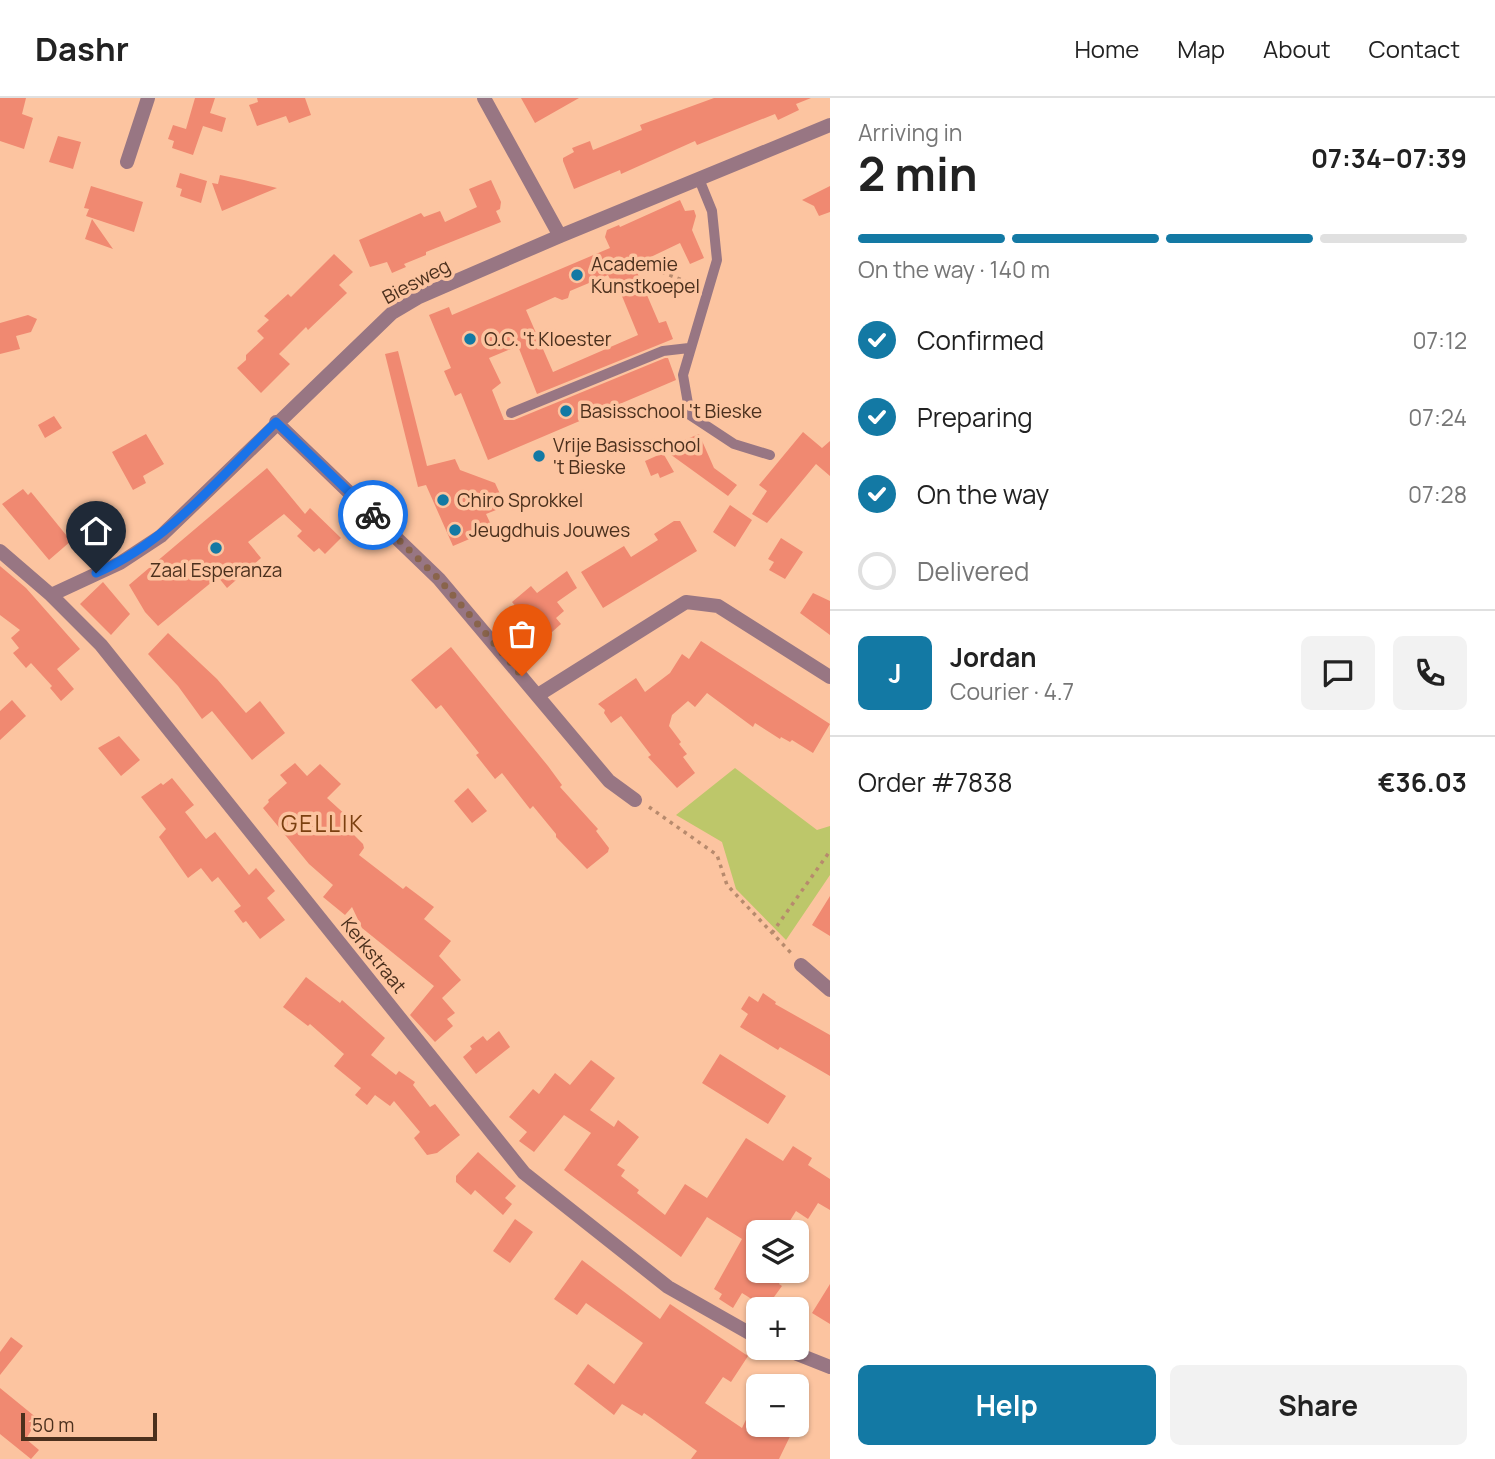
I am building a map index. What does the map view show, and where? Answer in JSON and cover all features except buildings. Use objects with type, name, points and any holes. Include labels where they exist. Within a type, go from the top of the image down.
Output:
[{"type":"street","points":[[127,162],[148,98]]},
{"type":"street","points":[[484,98],[560,236]]},
{"type":"street","name":"Biesweg","points":[[51,595],[120,563],[161,536],[276,422],[392,313],[419,297],[560,236],[830,125]]},
{"type":"street","points":[[276,422],[439,579],[609,781],[635,800]]},
{"type":"street","name":"Kerkstraat","points":[[0,551],[51,595],[101,645],[524,1173],[668,1287],[746,1331]]},
{"type":"street","points":[[538,695],[686,602],[719,606],[830,677]]},
{"type":"street","points":[[802,965],[830,990]]},
{"type":"street","points":[[809,1359],[830,1367]]},
{"type":"lane","points":[[699,179],[712,211],[717,260],[683,375],[690,415],[734,444],[770,455]]},
{"type":"lane","points":[[511,413],[663,351],[689,348]]},
{"type":"path","points":[[638,270],[647,266],[709,290]]},
{"type":"path","points":[[635,800],[645,804],[716,855],[727,885],[802,965]]},
{"type":"path","points":[[772,933],[830,851]]},
{"type":"green space","points":[[735,768],[817,830],[830,826],[830,875],[786,940],[736,889],[722,842],[676,815]]},
{"type":"way so far","points":[[373,515],[439,579],[522,676]]},
{"type":"place","name":"Academie Kunstkoepel","points":[[577,275]]},
{"type":"place","name":"O.C. 't Kloester","points":[[470,339]]},
{"type":"place","name":"Basisschool 't Bieske","points":[[566,411]]},
{"type":"place","name":"Vrije Basisschool 't Bieske","points":[[539,456]]},
{"type":"place","name":"Chiro Sprokkel","points":[[443,500]]},
{"type":"place","name":"Jeugdhuis Jouwes","points":[[455,530]]},
{"type":"place","name":"Zaal Esperanza","points":[[216,548]]},
{"type":"district","name":"GELLIK","points":[[323,824]]},
{"type":"route","points":[[96,573],[120,563],[161,536],[276,422],[373,515]]}]
